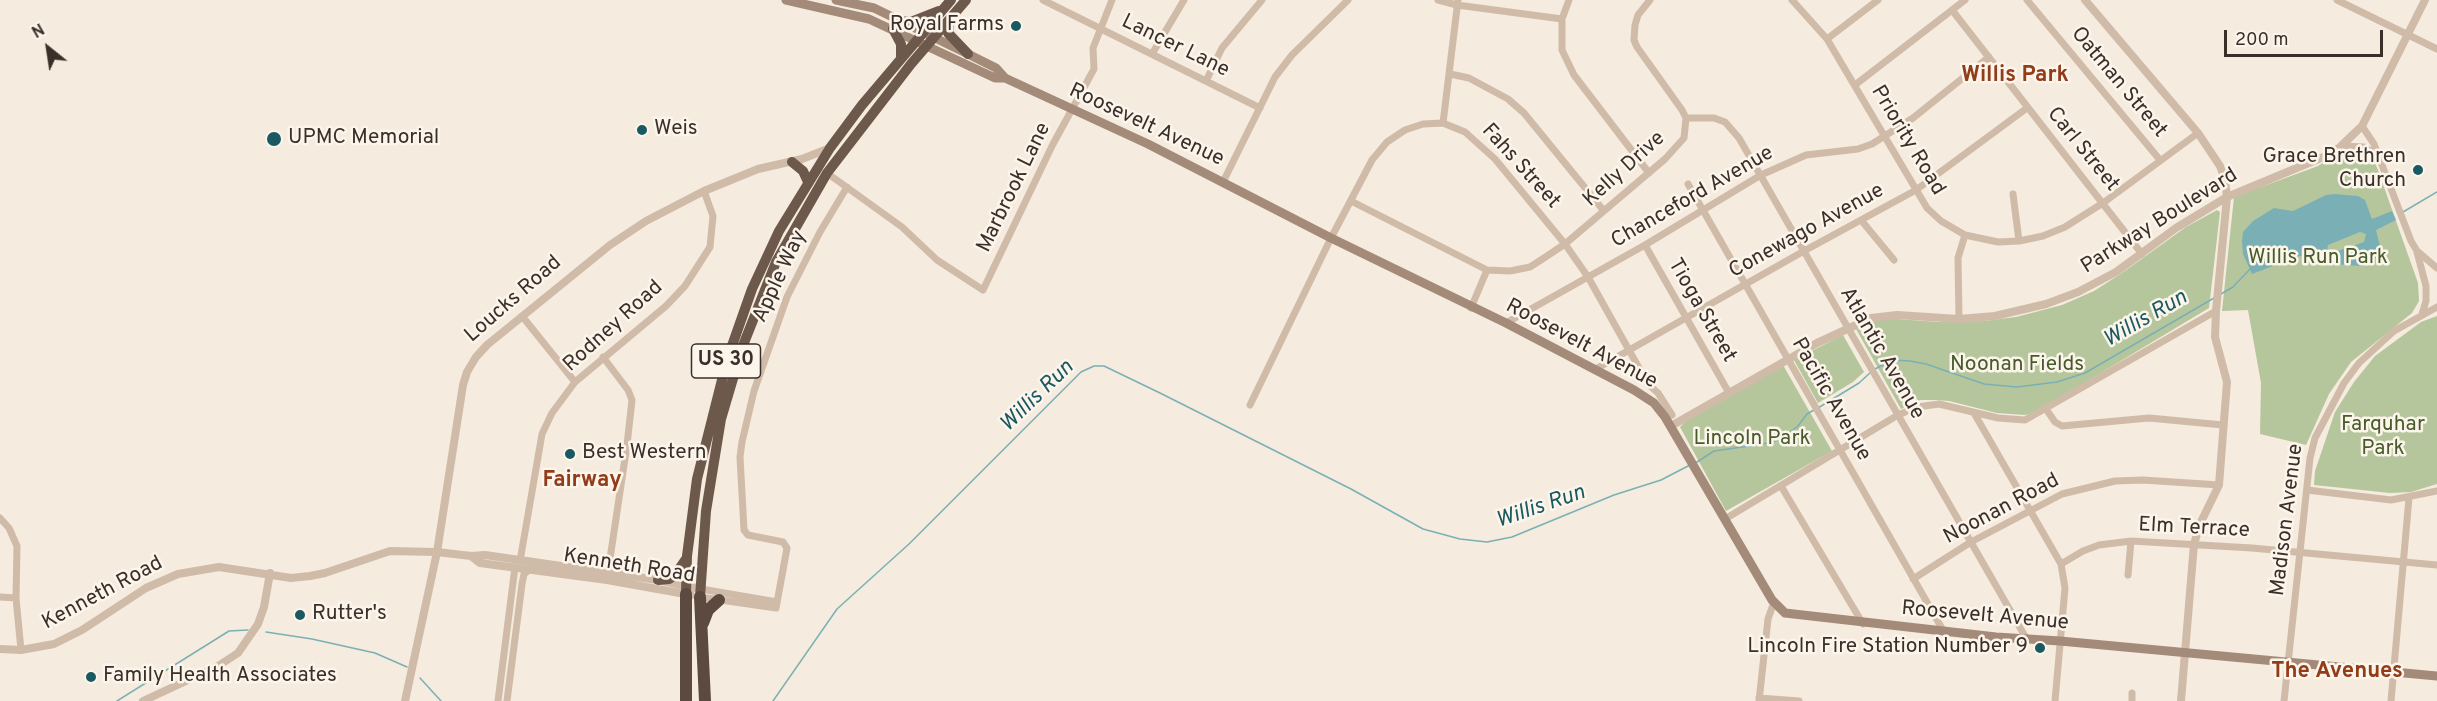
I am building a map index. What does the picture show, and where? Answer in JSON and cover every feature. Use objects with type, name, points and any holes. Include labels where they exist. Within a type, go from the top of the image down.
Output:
[{"type":"highway","name":"US 30","points":[[686,701],[687,556],[697,479],[727,360],[752,289],[779,231],[830,148],[862,105],[901,59],[949,20],[966,0]]},
{"type":"highway","points":[[901,59],[901,42],[895,25],[911,22],[948,4]]},
{"type":"highway","name":"US 30","points":[[705,701],[701,593],[706,511],[724,409],[742,348],[776,262],[827,173],[926,39],[948,4]]},
{"type":"highway","points":[[949,20],[948,33],[968,54]]},
{"type":"highway","points":[[792,162],[803,171],[808,182]]},
{"type":"highway","points":[[658,580],[675,575],[687,556]]},
{"type":"highway","points":[[703,624],[708,610],[719,600]]},
{"type":"main road","name":"Roosevelt Avenue","points":[[786,0],[895,25],[968,54],[996,68],[1004,78]]},
{"type":"main road","name":"Roosevelt Avenue","points":[[836,0],[874,8],[895,25]]},
{"type":"main road","name":"Roosevelt Avenue","points":[[926,39],[995,78],[1004,78],[1223,182],[1330,238],[1506,323],[1634,390],[1654,404],[1671,426],[1774,602],[1785,613],[1944,632],[2437,676]]},
{"type":"street","name":"Lancer Lane","points":[[1043,0],[1260,108]]},
{"type":"street","name":"Marbrook Lane","points":[[847,187],[902,227],[938,260],[983,290],[1071,110],[1094,69],[1094,48],[1112,0]]},
{"type":"street","points":[[1152,54],[1184,0]]},
{"type":"street","points":[[1206,81],[1222,48],[1262,0]]},
{"type":"street","points":[[1223,182],[1275,77],[1292,55],[1348,0]]},
{"type":"street","points":[[1438,0],[1562,19]]},
{"type":"street","points":[[1569,0],[1562,19],[1562,50],[1574,75],[1649,173]]},
{"type":"street","name":"Kelly Drive","points":[[1351,201],[1486,270],[1510,271],[1530,267],[1565,244],[1674,151],[1684,138],[1686,118],[1634,39],[1638,15],[1650,0]]},
{"type":"street","name":"Priority Road","points":[[1792,0],[1827,39],[1926,208],[1941,221],[1965,235],[1991,242],[2019,241],[2043,236],[2065,227],[2103,203],[2198,133]]},
{"type":"street","points":[[1827,39],[1878,0]]},
{"type":"street","points":[[1855,85],[1965,0]]},
{"type":"street","name":"Oatman Street","points":[[2027,0],[2160,160]]},
{"type":"street","points":[[2085,0],[2198,133],[2220,165],[2227,197],[2216,308],[2216,337],[2227,382],[2219,486],[2200,524],[2194,544],[2181,701]]},
{"type":"street","points":[[2337,0],[2437,49]]},
{"type":"street","name":"Parkway Boulevard","points":[[1671,426],[1846,328],[1879,315],[1959,319],[2009,314],[2062,299],[2105,279],[2176,228],[2227,197],[2315,162],[2342,146],[2362,126],[2425,0]]},
{"type":"street","points":[[1250,405],[1330,238],[1372,160],[1387,142],[1405,130],[1423,124],[1443,123],[1457,2]]},
{"type":"street","name":"Carl Street","points":[[1952,10],[2142,254]]},
{"type":"street","name":"Chanceford Avenue","points":[[1506,323],[1645,245],[1761,175],[1806,155],[1858,149],[1885,136],[1913,118],[1989,57]]},
{"type":"street","points":[[1450,74],[1469,78],[1508,99],[1524,113],[1604,212]]},
{"type":"street","name":"Conewago Avenue","points":[[1594,370],[1687,319],[1804,250],[1916,190],[2027,108]]},
{"type":"street","name":"Atlantic Avenue","points":[[1686,118],[1704,117],[1725,122],[1739,138],[2026,638]]},
{"type":"street","name":"Fahs Street","points":[[1443,123],[1465,132],[1495,159],[1565,244],[1588,277],[1648,384],[1658,393],[1672,415]]},
{"type":"street","points":[[2362,126],[2379,156],[2397,206],[2417,251],[2426,293],[2422,314]]},
{"type":"street","points":[[2342,146],[2364,147],[2379,156]]},
{"type":"street","name":"Loucks Road","points":[[405,701],[437,552],[467,372],[487,345],[625,234],[672,206],[758,169],[792,162],[830,148]]},
{"type":"street","points":[[827,173],[847,187]]},
{"type":"street","name":"Pacific Avenue","points":[[1688,184],[1944,632]]},
{"type":"street","name":"Apple Way","points":[[777,602],[786,545],[778,541],[748,535],[742,525],[740,457],[746,419],[772,336],[798,274],[847,187]]},
{"type":"street","name":"Rodney Road","points":[[498,701],[518,564],[542,434],[552,413],[575,382],[671,301],[685,286],[710,246],[713,216],[704,191]]},
{"type":"street","points":[[2013,194],[2019,241]]},
{"type":"street","points":[[1862,220],[1894,260]]},
{"type":"street","points":[[1959,319],[1958,258],[1965,235]]},
{"type":"street","name":"Tioga Street","points":[[1645,245],[1729,393]]},
{"type":"street","points":[[2417,251],[2437,268]]},
{"type":"street","points":[[1472,308],[1486,270]]},
{"type":"street","name":"Madison Avenue","points":[[2284,701],[2299,554],[2315,438],[2344,383],[2359,363],[2394,331],[2437,307]]},
{"type":"street","points":[[1725,519],[1917,407],[1939,404],[2006,419],[2025,420],[2046,410],[2216,308]]},
{"type":"street","points":[[522,316],[575,382]]},
{"type":"street","points":[[603,357],[628,390],[632,400],[608,572]]},
{"type":"street","points":[[2046,410],[2055,422],[2071,427],[2103,421],[2149,418],[2223,425]]},
{"type":"street","points":[[1974,413],[2061,564],[2065,588],[2055,701]]},
{"type":"street","name":"Noonan Road","points":[[1913,579],[1971,542],[2062,494],[2115,481],[2143,480],[2219,486]]},
{"type":"street","points":[[1781,486],[1863,624]]},
{"type":"street","points":[[2307,490],[2391,500],[2437,491]]},
{"type":"street","points":[[2391,701],[2409,498]]},
{"type":"street","points":[[0,518],[9,528],[17,546],[16,597],[21,650]]},
{"type":"street","points":[[2128,574],[2131,541]]},
{"type":"street","name":"Elm Terrace","points":[[2061,564],[2099,545],[2131,541],[2194,544],[2437,566]]},
{"type":"street","name":"Kenneth Road","points":[[0,649],[21,650],[54,644],[82,630],[147,588],[178,574],[219,567],[291,578],[325,573],[390,551],[437,552],[471,556],[480,563],[518,564]]},
{"type":"street","points":[[518,564],[531,566]]},
{"type":"street","points":[[507,701],[522,584],[524,574],[531,566]]},
{"type":"street","name":"Kenneth Road","points":[[531,566],[608,572],[658,580],[686,590]]},
{"type":"street","name":"Kenneth Road","points":[[531,566],[636,585],[777,602],[776,608],[719,600],[701,593]]},
{"type":"street","points":[[143,701],[218,666],[238,653],[258,624],[265,605],[270,573]]},
{"type":"street","points":[[0,597],[16,597]]},
{"type":"street","points":[[1774,602],[1768,619],[1759,699],[1799,701]]},
{"type":"street","points":[[2132,693],[2132,701]]},
{"type":"green space","name":"Willis Run Park","points":[[2361,148],[2372,156],[2378,170],[2418,283],[2419,301],[2412,313],[2351,362],[2329,394],[2306,445],[2260,434],[2261,383],[2248,310],[2222,311],[2234,197],[2318,166],[2345,149]]},
{"type":"green space","name":"Noonan Fields","points":[[2217,210],[2220,212],[2209,308],[2034,413],[2025,415],[1997,413],[1936,400],[1920,400],[1901,409],[1856,329],[1883,318],[1939,322],[1984,321],[2016,317],[2062,305],[2094,291],[2186,227]]},
{"type":"green space","name":"Farquhar Park","points":[[2437,316],[2437,484],[2411,492],[2390,493],[2314,485],[2315,471],[2335,412],[2354,382],[2375,356],[2421,322]]},
{"type":"green space","points":[[1843,335],[1864,372],[1853,382],[1818,403],[1794,360]]},
{"type":"green space","name":"Lincoln Park","points":[[1783,365],[1832,451],[1726,511],[1680,427],[1686,421]]},
{"type":"water","points":[[2326,195],[2358,196],[2365,200],[2372,219],[2392,211],[2396,220],[2376,230],[2382,254],[2361,266],[2332,264],[2299,256],[2252,274],[2243,254],[2242,241],[2243,232],[2253,221],[2274,208],[2293,211]],"holes":[[[2360,232],[2366,234],[2364,242],[2332,253],[2327,251],[2328,245]]]},
{"type":"waterway","points":[[2403,212],[2437,192]]},
{"type":"waterway","name":"Willis Run","points":[[2221,294],[2233,287],[2250,269]]},
{"type":"waterway","name":"Willis Run","points":[[1875,369],[1893,360],[1910,361],[1926,364],[1984,384],[2017,387],[2057,382],[2085,373],[2214,298]]},
{"type":"waterway","name":"Willis Run","points":[[773,701],[837,609],[909,544],[1081,372],[1094,366],[1104,366],[1160,393],[1351,489],[1423,529],[1460,539],[1487,542],[1512,537],[1614,495],[1661,480],[1690,465]]},
{"type":"waterway","name":"Willis Run","points":[[1818,408],[1859,383],[1871,372]]},
{"type":"waterway","name":"Willis Run","points":[[1697,462],[1714,451],[1781,439],[1814,410]]},
{"type":"waterway","points":[[117,701],[229,631],[248,630]]},
{"type":"waterway","points":[[266,632],[312,639],[375,653],[407,667]]},
{"type":"waterway","points":[[420,678],[441,701]]},
{"type":"place","name":"Royal Farms","points":[[1016,26]]},
{"type":"place","name":"Weis","points":[[642,130]]},
{"type":"place","name":"UPMC Memorial","points":[[274,139]]},
{"type":"place","name":"Grace Brethren Church","points":[[2418,170]]},
{"type":"place","name":"Best Western","points":[[570,454]]},
{"type":"place","name":"Rutter's","points":[[300,615]]},
{"type":"place","name":"Lincoln Fire Station Number 9","points":[[2040,648]]},
{"type":"place","name":"Family Health Associates","points":[[91,677]]},
{"type":"district","name":"Willis Park","points":[[2015,77]]},
{"type":"district","name":"Fairway","points":[[582,482]]},
{"type":"district","name":"The Avenues","points":[[2337,673]]}]
